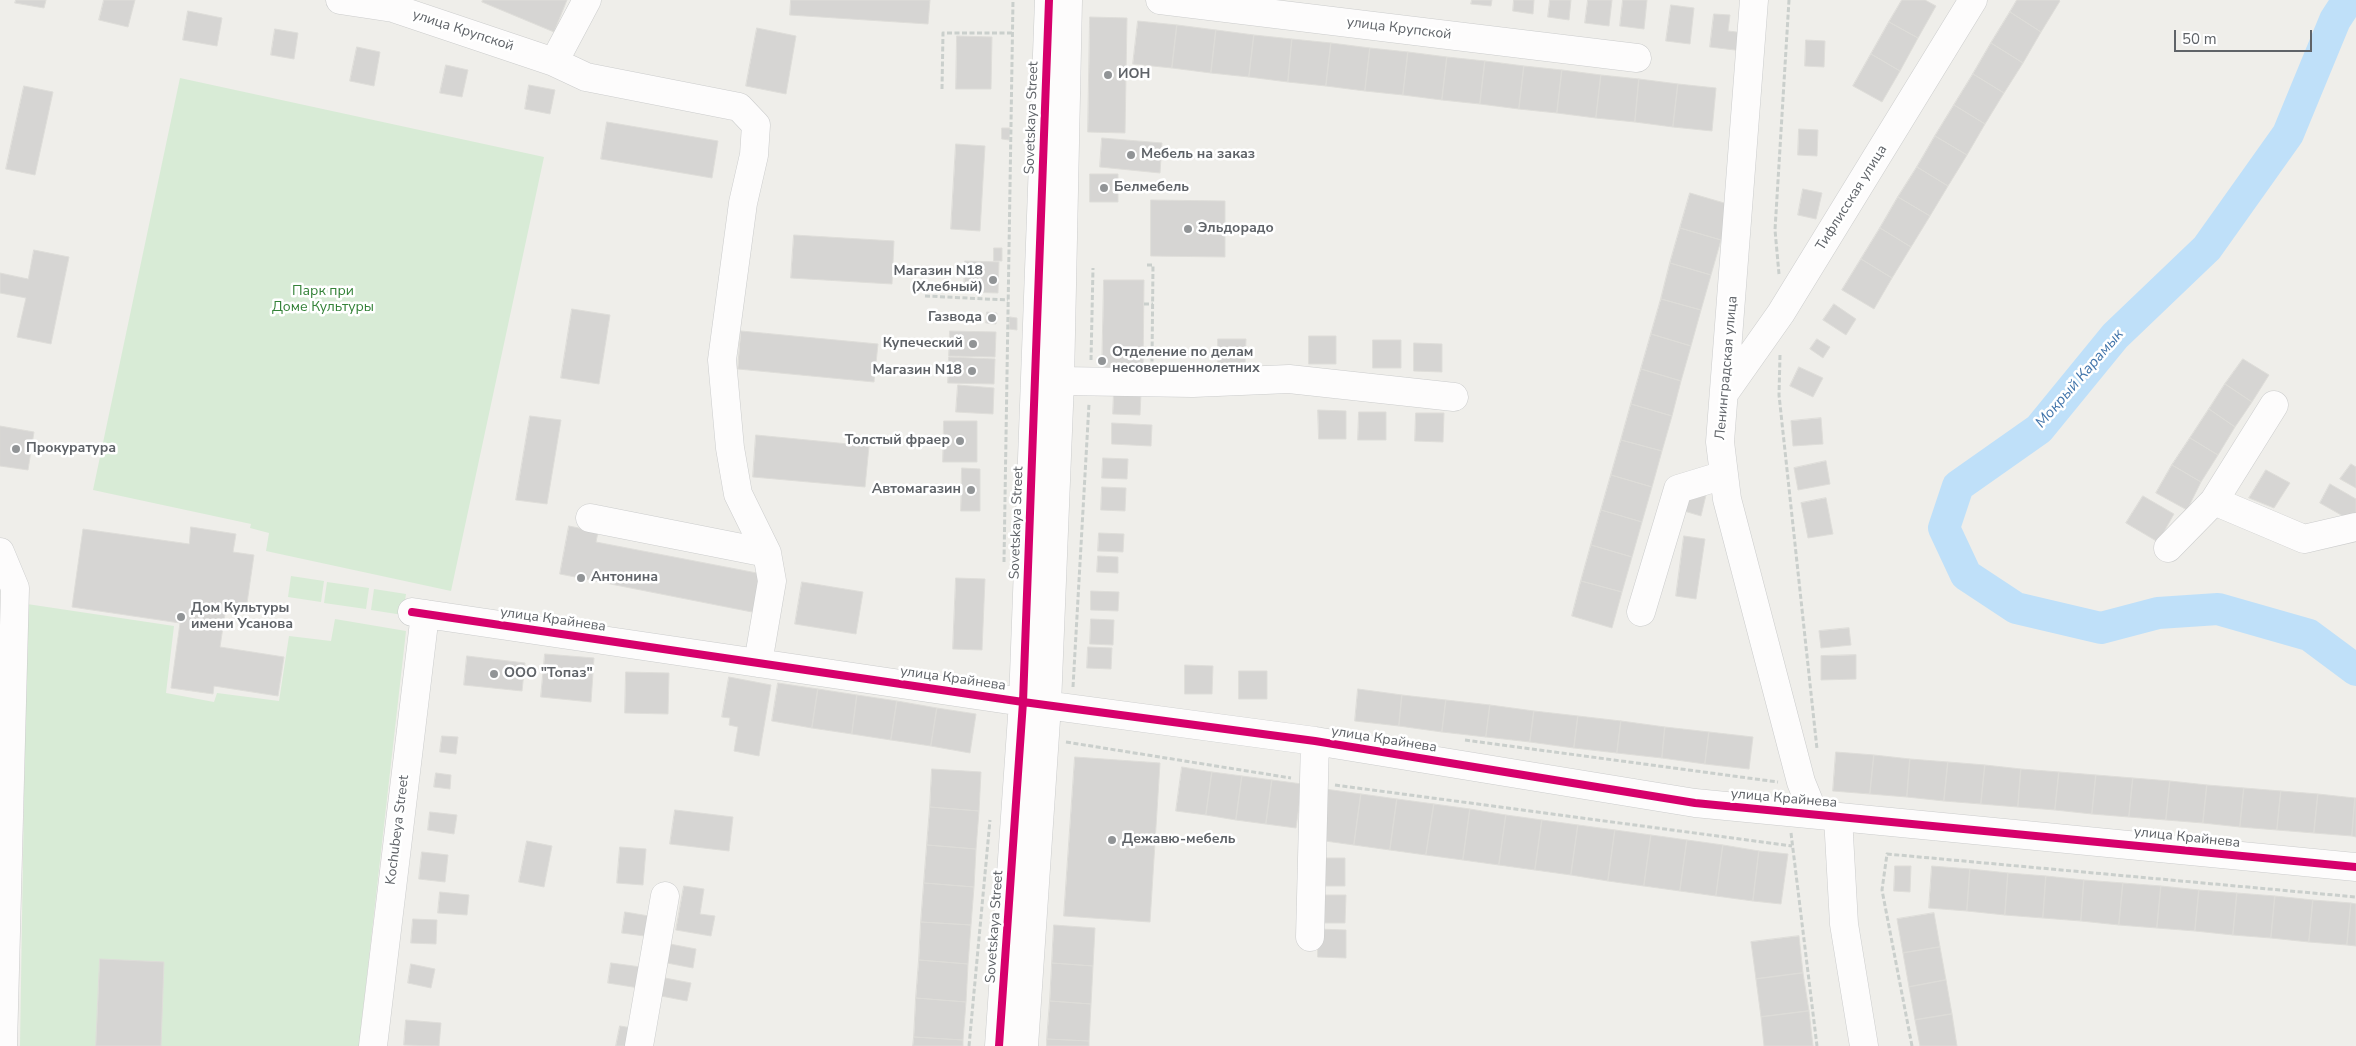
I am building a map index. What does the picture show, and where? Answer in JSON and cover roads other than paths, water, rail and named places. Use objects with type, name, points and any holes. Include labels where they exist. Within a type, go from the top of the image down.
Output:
[{"type":"street","name":"улица Крупской","points":[[340,0],[394,4],[554,62],[586,77],[739,107],[756,124],[754,155],[743,204],[722,360],[730,448],[738,494],[767,554]]},
{"type":"street","points":[[554,62],[587,0]]},
{"type":"street","name":"Sovetskaya Street","points":[[999,1046],[1046,705],[1049,0]]},
{"type":"street","name":"Sovetskaya Street","points":[[1024,1046],[1046,705],[1060,381],[1068,0]]},
{"type":"street","name":"улица Крупской","points":[[1160,0],[1637,58]]},
{"type":"street","name":"Ленинградская улица","points":[[1754,0],[1726,392],[1720,442],[1727,499],[1754,604],[1803,787],[1820,818],[1844,924],[1864,1046]]},
{"type":"street","name":"Тифлисская улица","points":[[1726,392],[1781,313],[1973,0]]},
{"type":"street","points":[[1060,381],[1151,382],[1289,379],[1454,397]]},
{"type":"street","points":[[2168,548],[2214,501],[2274,405]]},
{"type":"street","points":[[1641,612],[1678,489],[1724,475]]},
{"type":"street","points":[[2214,501],[2304,539],[2356,527]]},
{"type":"street","points":[[590,518],[767,554],[772,582],[758,663]]},
{"type":"street","points":[[0,552],[15,588],[5,793],[4,1046]]},
{"type":"street","name":"улица Крайнева","points":[[418,613],[1046,705],[1315,741],[1695,803],[1820,818],[2356,867]]},
{"type":"street","name":"Kochubeya Street","points":[[373,1046],[418,613]]},
{"type":"street","points":[[1310,937],[1315,741]]},
{"type":"street","points":[[640,1046],[665,896]]},
{"type":"waterway","name":"Мокрый Карамык","points":[[2348,0],[2335,20],[2288,134],[2207,248],[2115,336],[2039,429],[1958,486],[1944,528],[1966,575],[2016,608],[2101,628],[2158,613],[2218,609],[2309,635],[2356,670]]},
{"type":"place","name":"ИОН","points":[[1108,75]]},
{"type":"place","name":"Мебель на заказ","points":[[1131,155]]},
{"type":"place","name":"Белмебель","points":[[1104,188]]},
{"type":"place","name":"Эльдорадо","points":[[1188,229]]},
{"type":"place","name":"Магазин N18 (Хлебный)","points":[[993,280]]},
{"type":"place","name":"Газвода","points":[[992,318]]},
{"type":"place","name":"Купеческий","points":[[973,344]]},
{"type":"place","name":"Отделение по делам несовершеннолетних","points":[[1102,361]]},
{"type":"place","name":"Магазин N18","points":[[972,371]]},
{"type":"place","name":"Толстый фраер","points":[[960,441]]},
{"type":"place","name":"Прокуратура","points":[[16,449]]},
{"type":"place","name":"Автомагазин","points":[[971,490]]},
{"type":"place","name":"Антонина","points":[[581,578]]},
{"type":"place","name":"Дом Культуры имени Усанова","points":[[181,617]]},
{"type":"place","name":"ООО \"Топаз\"","points":[[494,674]]},
{"type":"place","name":"Дежавю-мебель","points":[[1112,840]]},
{"type":"park label","name":"Парк при Доме Культуры","points":[[323,300]]}]
